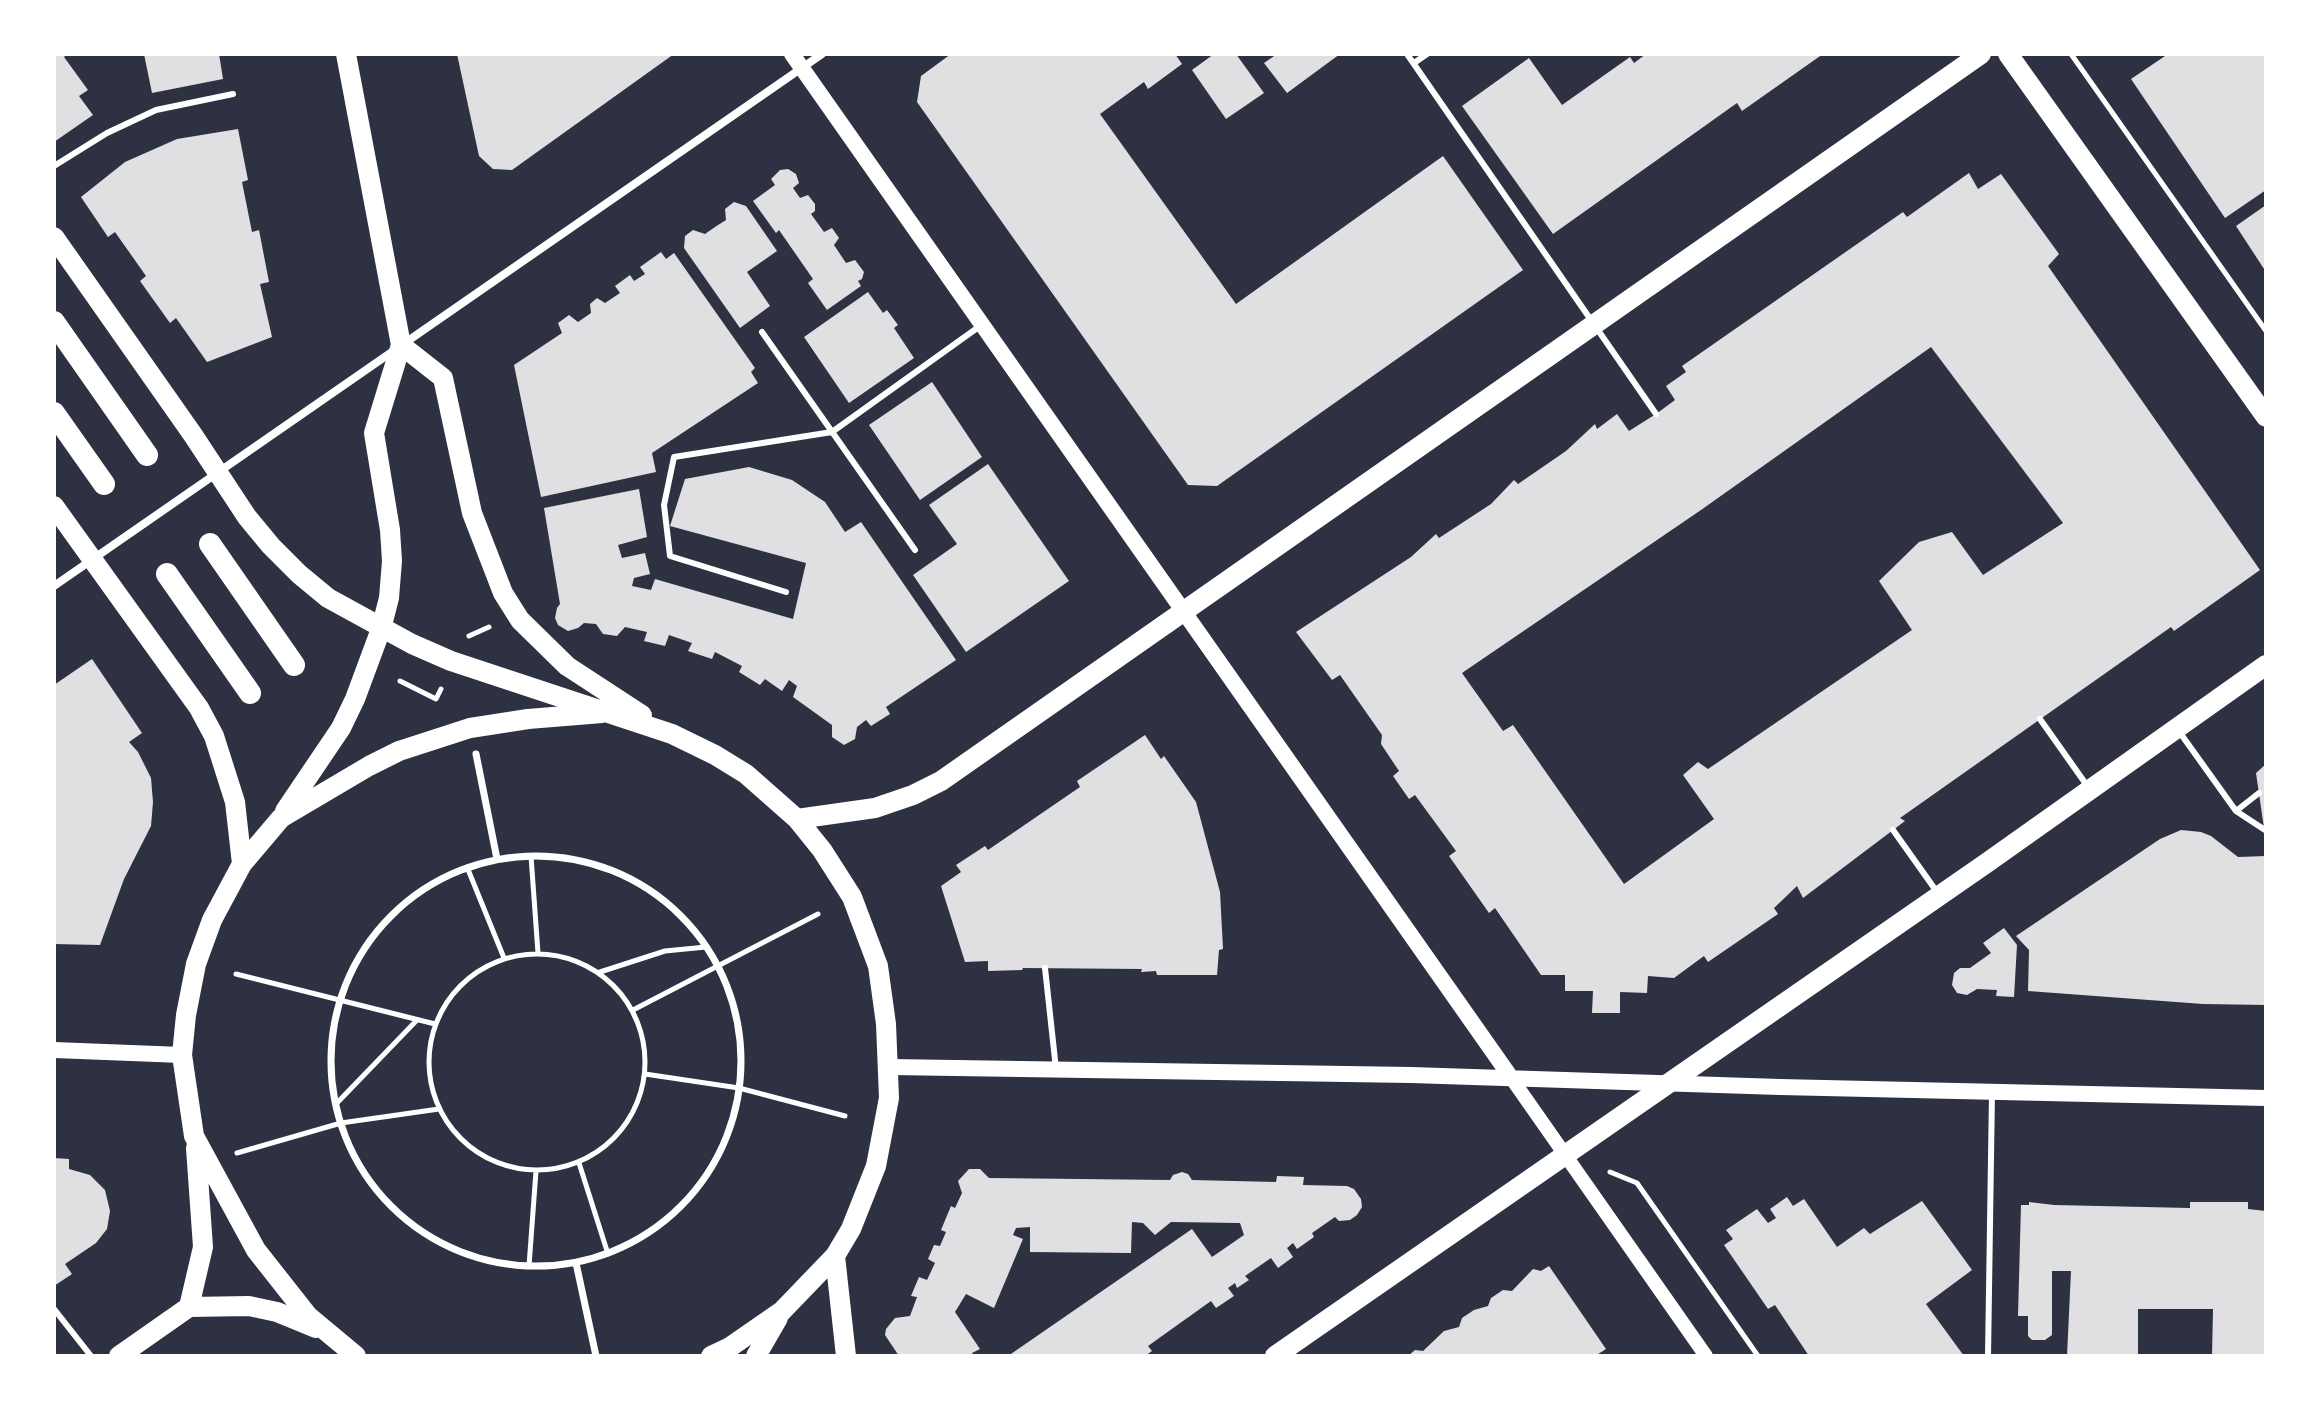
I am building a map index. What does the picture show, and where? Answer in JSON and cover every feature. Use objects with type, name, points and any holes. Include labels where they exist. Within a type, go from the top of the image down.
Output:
[{"type":"highway","points":[[54,322],[147,455]]},
{"type":"highway","points":[[54,413],[104,484]]},
{"type":"highway","points":[[210,544],[294,665]]},
{"type":"highway","points":[[167,574],[250,693]]},
{"type":"main road","points":[[189,1307],[203,1247],[194,1136],[182,1055],[196,964],[206,935],[242,864],[281,818],[341,728],[381,629],[389,598],[392,561],[384,484],[374,433],[401,345],[346,54]]},
{"type":"main road","points":[[797,819],[875,808],[941,781],[1981,54]]},
{"type":"main road","points":[[2008,54],[2266,417]]},
{"type":"main road","points":[[797,61],[1512,1079]]},
{"type":"main road","points":[[54,237],[255,527],[299,574],[328,598],[381,629],[451,661],[672,734]]},
{"type":"main road","points":[[401,345],[443,378],[472,513],[503,593],[520,620],[567,666],[672,734],[746,774],[797,819],[839,875],[865,929],[878,966],[890,1067],[886,1125],[864,1199],[835,1256],[782,1311],[730,1347],[711,1356]]},
{"type":"main road","points":[[54,506],[199,708],[214,736],[235,802],[242,864]]},
{"type":"main road","points":[[1275,1356],[2091,790],[2266,665]]},
{"type":"main road","points":[[281,818],[369,766],[431,740],[498,723],[610,712]]},
{"type":"main road","points":[[54,1050],[182,1055]]},
{"type":"main road","points":[[890,1067],[1411,1075],[2266,1098]]},
{"type":"main road","points":[[194,1136],[256,1250],[308,1316],[356,1356]]},
{"type":"main road","points":[[835,1256],[846,1356]]},
{"type":"main road","points":[[119,1356],[189,1307],[249,1306],[277,1312],[327,1333]]},
{"type":"main road","points":[[756,1356],[782,1311]]},
{"type":"street","points":[[54,586],[401,345],[797,61],[822,54]]},
{"type":"street","points":[[476,754],[497,859]]},
{"type":"street","points":[[531,856],[565,858],[599,865],[659,897],[685,920],[717,965],[733,1004],[741,1046],[739,1088],[725,1142],[697,1189],[657,1228],[608,1254],[576,1263],[529,1266],[494,1262],[460,1251],[427,1235],[408,1220],[374,1186],[355,1156],[341,1123],[331,1070],[333,1034],[340,1000],[355,965],[375,933],[401,906],[432,883],[467,867],[497,859],[531,856]]},
{"type":"street","points":[[1512,1079],[1706,1356]]},
{"type":"street","points":[[576,1263],[596,1356]]},
{"type":"lane","points":[[1407,54],[1656,414]]},
{"type":"lane","points":[[1414,63],[1427,54]]},
{"type":"lane","points":[[54,166],[107,133],[156,110],[233,94]]},
{"type":"lane","points":[[786,592],[670,556],[664,505],[674,457],[832,432],[983,324]]},
{"type":"lane","points":[[762,332],[915,550]]},
{"type":"lane","points":[[2040,719],[2091,790]]},
{"type":"lane","points":[[2176,727],[2236,811],[2265,830]]},
{"type":"lane","points":[[2236,811],[2259,793]]},
{"type":"lane","points":[[1893,830],[1940,895]]},
{"type":"lane","points":[[1045,968],[1056,1069]]},
{"type":"lane","points":[[1988,1356],[1992,1092]]},
{"type":"lane","points":[[54,1309],[91,1356]]},
{"type":"path","points":[[2071,54],[2266,331]]},
{"type":"path","points":[[457,640],[499,623]]},
{"type":"path","points":[[400,681],[436,699],[445,681]]},
{"type":"path","points":[[531,856],[538,953]]},
{"type":"path","points":[[467,867],[504,958]]},
{"type":"path","points":[[633,1010],[818,914]]},
{"type":"path","points":[[599,972],[665,951],[706,947]]},
{"type":"path","points":[[538,953],[559,955],[599,972],[618,989],[633,1010],[644,1041],[645,1074],[638,1102],[625,1128],[604,1148],[565,1168],[536,1171],[512,1168],[489,1160],[469,1147],[452,1130],[439,1109],[430,1081],[429,1052],[435,1024],[446,1002],[462,983],[482,968],[504,958],[538,953]]},
{"type":"path","points":[[236,974],[435,1024]]},
{"type":"path","points":[[336,1104],[418,1019]]},
{"type":"path","points":[[645,1074],[739,1088],[845,1116]]},
{"type":"path","points":[[237,1153],[341,1123],[439,1109]]},
{"type":"path","points":[[1565,1153],[1637,1183],[1758,1356]]},
{"type":"path","points":[[579,1163],[608,1254]]},
{"type":"path","points":[[529,1266],[536,1171]]},
{"type":"building","points":[[54,54],[67,54],[64,57],[88,90],[79,96],[93,115],[54,142]]},
{"type":"building","points":[[144,54],[219,54],[223,79],[152,93]]},
{"type":"building","points":[[457,54],[674,54],[512,170],[493,169],[479,156]]},
{"type":"building","points":[[951,54],[1175,54],[1182,64],[1148,89],[1144,82],[1100,114],[1236,304],[1443,156],[1523,270],[1217,486],[1188,485],[917,102],[921,76]]},
{"type":"building","points":[[1214,54],[1236,54],[1264,93],[1226,119],[1192,70]]},
{"type":"building","points":[[1277,54],[1340,54],[1287,93],[1264,63]]},
{"type":"building","points":[[1646,54],[1823,54],[1742,111],[1737,103],[1553,234],[1462,106],[1529,58],[1562,105],[1630,57],[1634,63]]},
{"type":"building","points":[[2168,54],[2266,54],[2266,190],[2225,218],[2131,79]]},
{"type":"building","points":[[238,129],[248,180],[242,182],[252,232],[259,230],[269,282],[260,284],[272,337],[207,362],[176,318],[170,323],[140,281],[146,276],[115,232],[108,237],[81,197],[125,162],[177,139]]},
{"type":"building","points":[[788,169],[796,174],[799,183],[793,188],[800,198],[808,195],[815,204],[815,211],[811,214],[824,232],[832,228],[839,238],[834,245],[846,263],[855,260],[864,272],[858,281],[861,286],[827,310],[808,283],[813,279],[779,230],[776,233],[753,201],[775,185],[771,179],[780,170]]},
{"type":"building","points":[[1969,173],[1978,189],[2001,174],[2059,254],[2048,266],[2260,570],[2174,631],[2171,627],[1900,818],[1905,821],[1803,898],[1797,886],[1774,908],[1778,914],[1708,962],[1704,956],[1674,978],[1648,976],[1647,993],[1620,992],[1620,1013],[1592,1013],[1593,991],[1565,991],[1565,975],[1541,975],[1495,908],[1489,913],[1449,856],[1456,851],[1415,795],[1409,799],[1393,776],[1399,771],[1381,744],[1382,735],[1340,675],[1332,680],[1296,632],[1411,557],[1436,534],[1439,538],[1491,504],[1514,480],[1518,484],[1566,451],[1595,424],[1597,429],[1617,414],[1629,431],[1656,414],[1675,400],[1666,386],[1686,372],[1682,366],[1903,212],[1907,217]],"holes":[[[1931,347],[2063,523],[1983,575],[1952,532],[1919,542],[1879,581],[1912,630],[1708,769],[1698,762],[1683,775],[1714,819],[1624,884],[1513,725],[1503,731],[1462,673],[1701,510]]]},
{"type":"building","points":[[734,202],[746,206],[777,251],[747,272],[770,306],[740,328],[684,248],[685,236],[693,230],[705,234],[726,220],[725,209]]},
{"type":"building","points":[[2266,205],[2266,272],[2236,226]]},
{"type":"building","points":[[661,252],[666,259],[674,253],[755,368],[751,372],[758,383],[652,453],[656,472],[541,497],[514,365],[562,333],[558,323],[569,315],[578,322],[591,313],[590,304],[597,298],[605,303],[620,293],[615,286],[630,275],[634,281],[645,274],[640,267]]},
{"type":"building","points":[[868,292],[883,313],[887,310],[898,325],[894,328],[914,358],[849,403],[804,337]]},
{"type":"building","points":[[932,382],[982,457],[920,500],[869,425]]},
{"type":"building","points":[[988,464],[1069,581],[966,652],[913,575],[957,544],[929,505]]},
{"type":"building","points":[[749,467],[792,480],[825,502],[845,532],[861,522],[956,660],[886,707],[890,714],[871,726],[866,720],[857,727],[855,739],[844,745],[832,737],[832,725],[793,697],[797,686],[789,680],[782,691],[765,679],[760,685],[739,672],[742,666],[715,652],[712,659],[688,651],[692,643],[669,635],[665,646],[644,641],[647,632],[625,627],[617,636],[603,634],[596,624],[584,623],[568,631],[558,625],[555,618],[560,604],[544,508],[639,489],[647,537],[618,545],[622,558],[645,553],[650,574],[634,578],[632,586],[651,590],[655,579],[793,619],[806,563],[670,526],[685,479]]},
{"type":"building","points":[[92,659],[142,733],[129,742],[138,752],[151,778],[151,826],[124,879],[100,945],[54,944],[54,685]]},
{"type":"building","points":[[1145,735],[1196,802],[1220,892],[1223,949],[1219,950],[1217,975],[1157,975],[1156,971],[1141,972],[1142,969],[1023,968],[988,971],[988,961],[965,962],[941,886],[961,872],[956,865],[985,846],[988,850],[1080,787],[1077,781]]},
{"type":"building","points":[[2266,764],[2266,828],[2264,828],[2256,773]]},
{"type":"building","points":[[2181,830],[2211,836],[2238,857],[2266,856],[2266,1005],[2203,1004],[2028,991],[2029,950],[2016,936],[2160,839]]},
{"type":"building","points":[[2004,928],[2017,945],[2014,997],[1996,996],[1997,990],[1977,989],[1967,995],[1957,993],[1952,985],[1954,973],[1960,968],[1970,968],[1991,953],[1983,943]]},
{"type":"building","points":[[54,1158],[69,1159],[69,1169],[90,1175],[105,1190],[110,1211],[107,1229],[96,1243],[65,1264],[72,1274],[54,1286]]},
{"type":"building","points":[[969,1169],[980,1169],[989,1178],[1170,1180],[1173,1175],[1182,1172],[1192,1180],[1276,1182],[1277,1176],[1304,1177],[1303,1185],[1347,1186],[1354,1189],[1362,1207],[1350,1220],[1339,1221],[1335,1217],[1312,1233],[1314,1237],[1297,1249],[1293,1243],[1287,1248],[1293,1257],[1278,1268],[1271,1258],[1245,1276],[1249,1280],[1237,1288],[1235,1283],[1228,1288],[1234,1296],[1216,1308],[1211,1301],[1148,1346],[1152,1351],[1145,1356],[1008,1356],[1192,1229],[1212,1257],[1244,1235],[1240,1223],[1171,1222],[1155,1235],[1143,1223],[1132,1222],[1131,1253],[1030,1252],[1030,1227],[1016,1228],[1013,1235],[1023,1239],[994,1308],[966,1294],[955,1312],[980,1349],[972,1353],[974,1356],[899,1356],[885,1335],[886,1329],[895,1318],[910,1316],[917,1297],[911,1296],[919,1277],[927,1280],[935,1263],[928,1259],[934,1245],[940,1246],[946,1232],[941,1230],[951,1206],[955,1208],[962,1193],[958,1181]]},
{"type":"building","points":[[1787,1197],[1793,1206],[1804,1199],[1837,1247],[1864,1228],[1870,1234],[1922,1201],[1972,1270],[1926,1304],[1964,1356],[1809,1356],[1775,1305],[1768,1309],[1724,1245],[1733,1239],[1726,1230],[1757,1209],[1768,1223],[1776,1218],[1770,1209]]},
{"type":"building","points":[[2029,1202],[2190,1208],[2190,1202],[2248,1202],[2248,1209],[2266,1211],[2266,1356],[2212,1356],[2213,1309],[2138,1309],[2138,1356],[2067,1356],[2071,1271],[2052,1271],[2052,1335],[2045,1340],[2032,1340],[2028,1336],[2028,1316],[2018,1316],[2021,1205],[2029,1205]]},
{"type":"building","points":[[1549,1266],[1606,1349],[1595,1356],[1408,1356],[1415,1350],[1423,1351],[1444,1331],[1459,1327],[1462,1318],[1488,1306],[1491,1298],[1503,1290],[1512,1291],[1533,1269],[1541,1271]]}]
